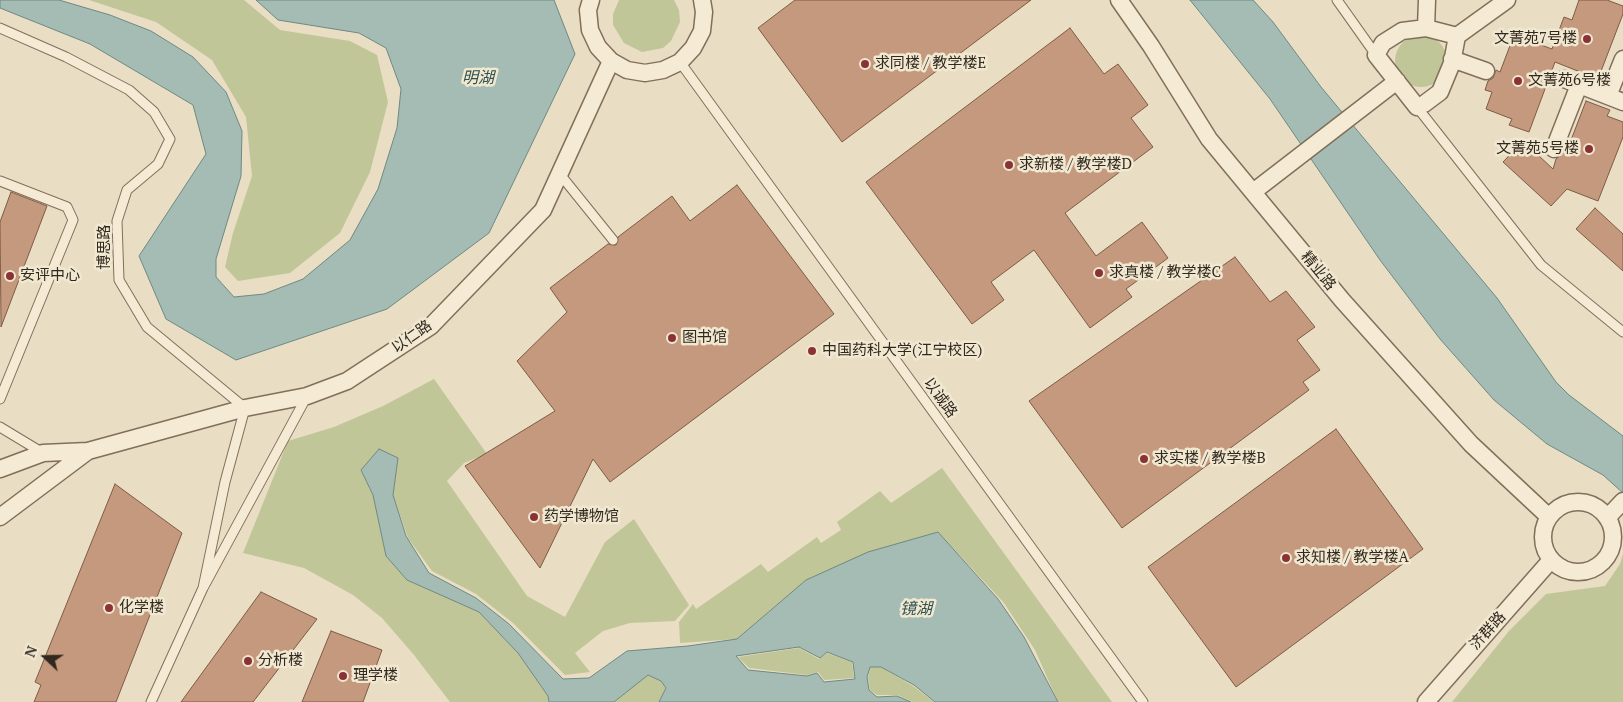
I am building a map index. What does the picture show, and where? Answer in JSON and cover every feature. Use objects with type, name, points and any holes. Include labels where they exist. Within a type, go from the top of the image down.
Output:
[{"type":"street","points":[[591,0],[588,10],[590,30],[598,47],[611,61],[627,70],[645,73],[663,70],[680,62],[693,48],[702,31],[704,12],[702,0]]},
{"type":"street","name":"精业路","points":[[1119,0],[1151,46],[1209,139],[1342,300],[1453,425],[1549,517]]},
{"type":"street","points":[[1426,28],[1427,0]]},
{"type":"street","points":[[1457,36],[1426,28],[1402,30],[1383,43],[1376,55],[1417,107],[1440,92],[1452,59],[1457,36],[1507,0]]},
{"type":"street","points":[[1452,59],[1486,71]]},
{"type":"street","points":[[1554,149],[1571,82],[1616,99],[1623,59]]},
{"type":"street","name":"以仁路","points":[[0,469],[43,453],[88,451],[245,408],[307,396],[347,381],[431,326],[543,210],[611,61]]},
{"type":"street","points":[[1253,192],[1397,81]]},
{"type":"street","name":"以仁路","points":[[0,517],[88,451]]},
{"type":"street","points":[[1607,518],[1621,502]]},
{"type":"street","points":[[1567,503],[1589,503],[1600,509],[1607,518],[1612,528],[1613,540],[1610,551],[1603,561],[1594,568],[1583,572],[1571,572],[1551,560],[1545,550],[1542,539],[1544,527],[1549,517],[1557,508],[1567,503]]},
{"type":"street","name":"济群路","points":[[1426,702],[1551,560]]},
{"type":"lane","points":[[1338,0],[1376,55]]},
{"type":"lane","name":"博思路","points":[[0,28],[66,57],[129,90],[154,112],[170,140],[158,164],[127,190],[117,221],[119,280],[146,327],[245,408]]},
{"type":"lane","name":"以诚路","points":[[680,62],[1143,702]]},
{"type":"lane","points":[[1417,107],[1541,265],[1623,332]]},
{"type":"lane","points":[[559,173],[613,240]]},
{"type":"lane","points":[[0,181],[67,207],[72,220],[0,397]]},
{"type":"lane","points":[[151,702],[203,588],[307,396]]},
{"type":"lane","points":[[203,588],[225,482],[245,408]]},
{"type":"lane","points":[[0,427],[43,453]]},
{"type":"green space","points":[[89,0],[244,0],[280,30],[350,41],[377,55],[388,102],[370,172],[340,233],[290,273],[238,281],[225,267],[233,233],[252,176],[246,117],[212,60],[156,22]]},
{"type":"green space","points":[[619,0],[674,0],[679,10],[680,22],[671,41],[663,48],[642,52],[624,43],[613,25],[613,14]]},
{"type":"green space","points":[[1421,35],[1431,37],[1439,43],[1445,51],[1447,61],[1445,71],[1439,79],[1431,85],[1421,87],[1411,85],[1403,79],[1397,71],[1395,61],[1397,51],[1403,43],[1411,37]]},
{"type":"green space","points":[[434,379],[487,454],[464,463],[447,481],[527,596],[565,617],[605,542],[634,519],[689,605],[675,621],[630,623],[603,631],[575,653],[590,672],[565,675],[513,623],[476,594],[432,571],[408,538],[393,495],[398,458],[361,470],[373,495],[386,556],[407,580],[479,612],[518,653],[548,696],[549,702],[450,702],[414,655],[382,618],[353,595],[304,568],[243,553],[288,441],[334,427],[383,406]]},
{"type":"green space","points":[[942,468],[1112,702],[1058,702],[1035,650],[1004,603],[938,532],[806,580],[737,639],[680,643],[679,622],[693,604],[696,609],[761,564],[768,572],[817,537],[821,543],[841,530],[837,522],[880,491],[891,503]]},
{"type":"green space","points":[[1623,554],[1623,702],[1452,702],[1509,631],[1546,594],[1605,586],[1620,564]]},
{"type":"green space","points":[[799,648],[819,659],[827,653],[852,662],[854,678],[824,680],[818,672],[807,675],[749,668],[738,657]]},
{"type":"green space","points":[[870,667],[881,667],[913,686],[934,702],[913,702],[897,695],[877,695],[870,690],[868,678]]},
{"type":"green space","points":[[648,675],[661,681],[666,688],[659,702],[614,702]]},
{"type":"water","name":"明湖","points":[[0,0],[59,0],[110,15],[151,31],[193,57],[226,92],[242,131],[241,176],[216,259],[216,277],[234,297],[264,294],[303,279],[350,240],[378,189],[397,128],[401,89],[386,48],[359,33],[278,20],[256,0],[554,0],[575,54],[489,233],[387,309],[236,360],[166,319],[139,256],[206,154],[193,105],[90,44],[0,8]]},
{"type":"water","points":[[1190,0],[1253,0],[1273,22],[1321,87],[1497,298],[1556,382],[1569,395],[1623,436],[1623,493],[1603,475],[1547,444],[1494,400],[1440,339],[1380,260],[1270,99]]},
{"type":"water","name":"镜湖","points":[[379,449],[398,458],[393,495],[406,536],[429,573],[476,598],[509,624],[563,679],[589,678],[627,651],[688,646],[737,639],[806,580],[868,552],[938,532],[998,599],[1024,637],[1058,702],[935,702],[914,685],[881,667],[870,667],[867,677],[869,690],[877,697],[897,696],[911,702],[659,702],[666,688],[661,681],[648,675],[614,702],[549,702],[548,696],[518,653],[479,612],[407,580],[386,556],[373,495],[361,470]],"holes":[[[799,647],[820,658],[827,652],[853,662],[855,679],[824,682],[817,673],[807,676],[748,670],[736,656]]]},
{"type":"building","name":"求同楼 / 教学楼E","points":[[795,0],[1031,0],[842,142],[758,28]]},
{"type":"building","points":[[1579,0],[1607,0],[1623,6],[1623,14],[1598,79],[1555,62],[1529,132],[1509,125],[1512,119],[1486,109],[1492,92],[1485,90],[1488,81],[1493,78],[1496,70],[1500,72],[1514,35],[1552,49],[1564,17],[1572,20]]},
{"type":"building","name":"求新楼 / 教学楼D","points":[[1070,28],[1104,74],[1118,64],[1148,105],[1131,118],[1153,147],[1065,213],[1096,256],[1142,222],[1168,258],[1126,289],[1132,297],[1090,328],[1034,250],[991,282],[1004,300],[972,324],[866,182]]},
{"type":"building","name":"文菁苑5号楼","points":[[1586,101],[1610,110],[1607,116],[1623,122],[1623,137],[1598,201],[1567,189],[1551,206],[1503,162],[1523,141],[1553,169],[1556,159],[1563,153],[1569,139],[1571,140]]},
{"type":"building","name":"图书馆","points":[[737,185],[834,314],[610,482],[593,459],[540,568],[465,466],[555,411],[517,361],[567,312],[550,288],[608,244],[616,245],[618,237],[672,196],[690,221]]},
{"type":"building","name":"安评中心","points":[[11,192],[47,206],[1,327],[0,222]]},
{"type":"building","points":[[1595,208],[1623,234],[1623,271],[1576,229]]},
{"type":"building","name":"求实楼 / 教学楼B","points":[[1235,257],[1270,302],[1286,291],[1315,327],[1297,340],[1320,370],[1303,382],[1309,390],[1122,528],[1029,401]]},
{"type":"building","name":"求知楼 / 教学楼A","points":[[1336,429],[1423,549],[1236,687],[1148,567]]},
{"type":"building","name":"化学楼","points":[[115,484],[182,533],[116,702],[34,702],[41,685],[35,682]]},
{"type":"building","name":"分析楼","points":[[261,592],[317,619],[253,702],[181,702]]},
{"type":"building","name":"理学楼","points":[[331,631],[382,650],[363,702],[302,702]]},
{"type":"place","name":"文菁苑7号楼","points":[[1587,39]]},
{"type":"place","name":"求同楼 / 教学楼E","points":[[865,64]]},
{"type":"place","name":"文菁苑6号楼","points":[[1518,81]]},
{"type":"place","name":"文菁苑5号楼","points":[[1589,149]]},
{"type":"place","name":"求新楼 / 教学楼D","points":[[1009,165]]},
{"type":"place","name":"求真楼 / 教学楼C","points":[[1099,273]]},
{"type":"place","name":"安评中心","points":[[10,276]]},
{"type":"place","name":"图书馆","points":[[672,338]]},
{"type":"place","name":"中国药科大学(江宁校区)","points":[[812,351]]},
{"type":"place","name":"求实楼 / 教学楼B","points":[[1144,459]]},
{"type":"place","name":"药学博物馆","points":[[534,517]]},
{"type":"place","name":"求知楼 / 教学楼A","points":[[1286,558]]},
{"type":"place","name":"化学楼","points":[[109,608]]},
{"type":"place","name":"分析楼","points":[[248,661]]},
{"type":"place","name":"理学楼","points":[[343,676]]}]
